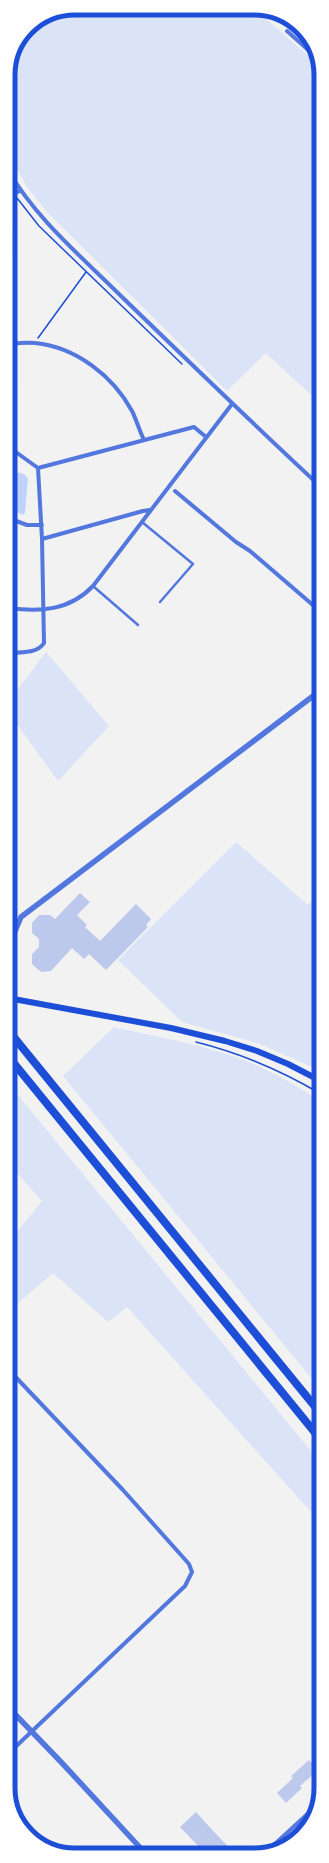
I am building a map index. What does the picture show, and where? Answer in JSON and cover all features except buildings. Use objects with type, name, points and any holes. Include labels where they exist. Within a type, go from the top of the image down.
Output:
[{"type":"highway","points":[[15,1039],[314,1405]]},
{"type":"highway","points":[[15,1065],[314,1431]]},
{"type":"main road","points":[[15,999],[164,1026],[225,1041],[257,1051],[288,1064],[314,1077]]},
{"type":"street","points":[[287,31],[309,51]]},
{"type":"street","points":[[15,182],[20,190],[65,240],[232,404],[314,480]]},
{"type":"street","points":[[15,192],[20,190]]},
{"type":"street","points":[[15,344],[34,343],[58,348],[85,360],[117,388],[131,410],[144,440]]},
{"type":"street","points":[[15,608],[44,609],[61,607],[74,602],[83,596],[142,522],[232,404]]},
{"type":"street","points":[[15,453],[38,468],[194,427],[206,437]]},
{"type":"street","points":[[15,652],[34,651],[40,649],[44,643],[42,525],[38,468]]},
{"type":"street","points":[[176,491],[236,542],[250,551],[314,606]]},
{"type":"street","points":[[42,539],[150,510]]},
{"type":"street","points":[[15,521],[27,525],[42,525]]},
{"type":"street","points":[[15,927],[21,916],[314,695]]},
{"type":"street","points":[[15,1376],[123,1490],[189,1564],[192,1572],[185,1586],[15,1746]]},
{"type":"street","points":[[15,1715],[62,1763],[140,1848]]},
{"type":"street","points":[[274,1844],[308,1813]]},
{"type":"lane","points":[[142,522],[192,564],[160,602]]},
{"type":"lane","points":[[92,586],[138,625]]},
{"type":"path","points":[[34,343],[86,272]]},
{"type":"path","points":[[191,1041],[227,1050],[254,1061],[314,1090]]},
{"type":"shaded area","points":[[75,15],[263,16],[312,59],[314,75],[314,392],[311,395],[266,353],[227,391],[47,212],[26,186],[15,165],[15,71],[21,48],[33,33],[42,25],[63,16]]},
{"type":"shaded area","points":[[46,652],[109,726],[58,781],[16,723],[15,724],[15,693]]},
{"type":"shaded area","points":[[236,842],[308,905],[314,899],[314,1068],[260,1044],[182,1022],[118,960]]},
{"type":"shaded area","points":[[114,1027],[199,1046],[238,1058],[275,1074],[314,1097],[314,1381],[63,1076]]},
{"type":"shaded area","points":[[15,1091],[314,1455],[314,1515],[127,1307],[108,1322],[53,1273],[15,1306],[15,1234],[42,1201],[15,1171]]},
{"type":"water","points":[[15,472],[24,474],[28,478],[25,513],[23,515],[15,511]]}]
